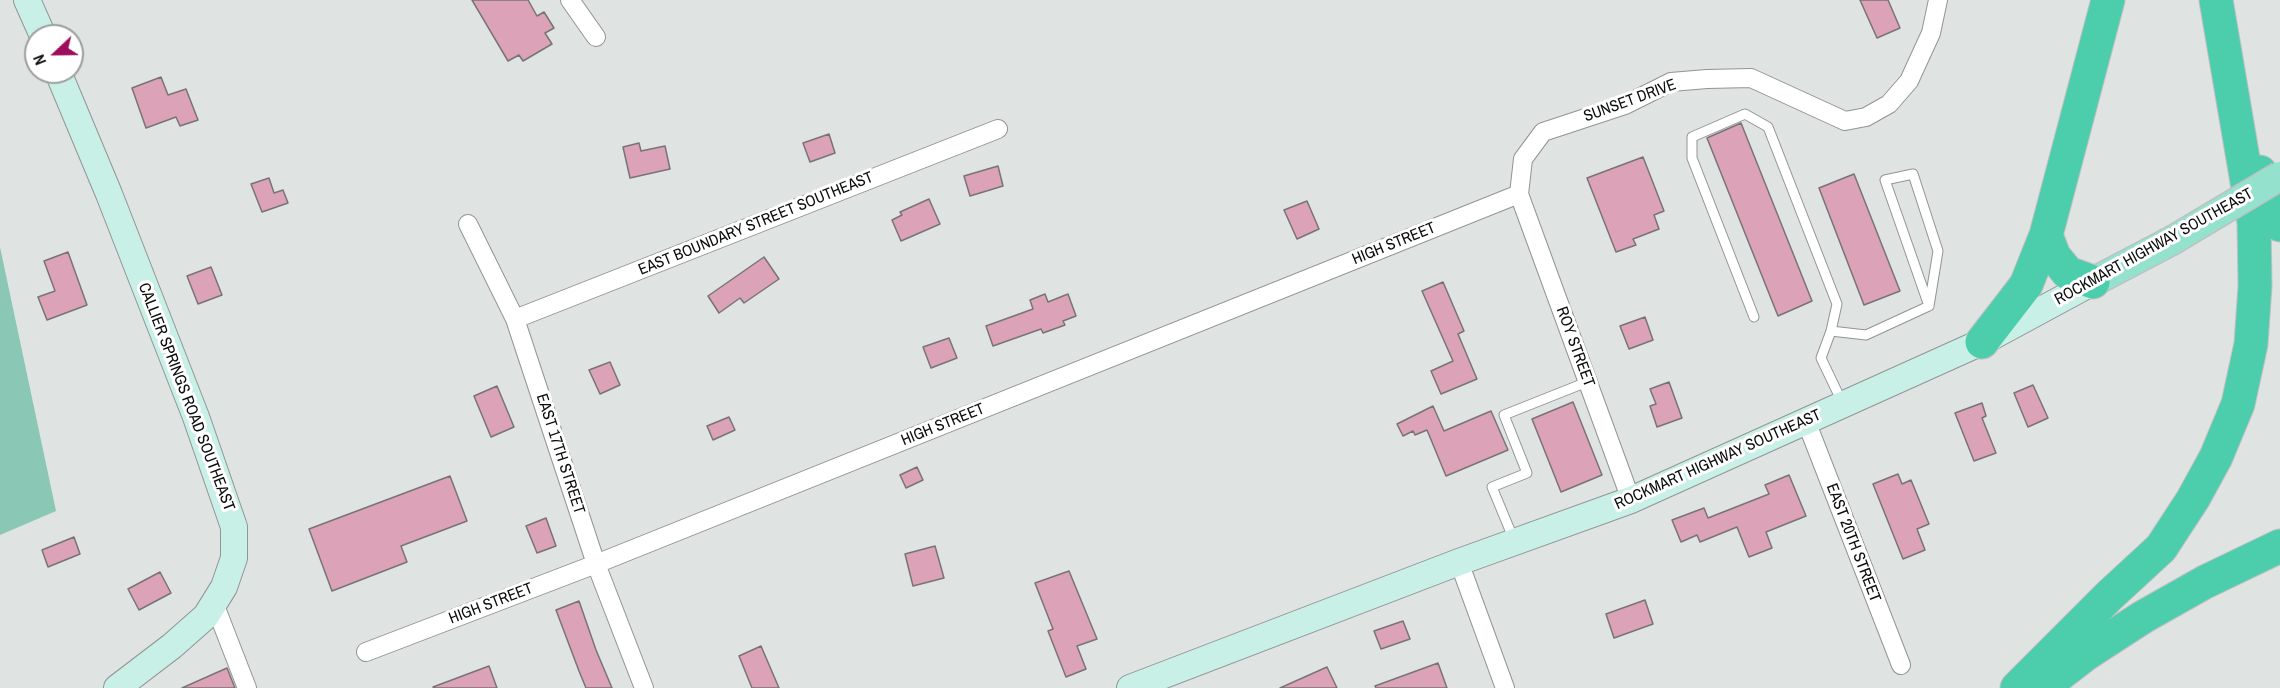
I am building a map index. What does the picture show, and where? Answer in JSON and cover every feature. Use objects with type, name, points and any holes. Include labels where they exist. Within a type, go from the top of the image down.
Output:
[{"type":"highway","points":[[1982,342],[2026,285],[2046,235],[2108,0]]},
{"type":"highway","points":[[2017,688],[2161,548],[2193,499],[2216,457],[2238,404],[2252,344],[2255,286],[2254,223],[2238,140],[2229,69],[2216,0]]},
{"type":"highway","points":[[2229,69],[2263,182],[2280,225]]},
{"type":"highway","points":[[2046,235],[2054,256],[2068,273],[2093,282]]},
{"type":"highway","points":[[2042,688],[2086,654],[2144,617],[2205,582],[2280,546]]},
{"type":"main road","points":[[27,0],[38,24]]},
{"type":"main road","name":"CALLIER SPRINGS ROAD SOUTHEAST","points":[[63,84],[109,194],[196,417],[234,527],[234,558],[224,587],[206,616],[172,646],[117,688]]},
{"type":"main road","name":"ROCKMART HIGHWAY SOUTHEAST","points":[[1130,688],[1459,562],[1631,500],[1982,342],[2173,240],[2280,176]]},
{"type":"street","points":[[570,0],[596,37]]},
{"type":"street","name":"SUNSET DRIVE","points":[[1519,194],[1523,159],[1543,132],[1625,105],[1671,82],[1751,78],[1845,121],[1866,117],[1889,104],[1909,81],[1931,33],[1938,0]]},
{"type":"street","name":"EAST BOUNDARY STREET SOUTHEAST","points":[[515,319],[998,129]]},
{"type":"street","name":"ROY STREET","points":[[1519,194],[1631,500]]},
{"type":"street","name":"HIGH STREET","points":[[366,652],[596,564],[1519,194]]},
{"type":"street","name":"EAST 17TH STREET","points":[[468,224],[515,319],[596,564],[644,688]]},
{"type":"street","name":"EAST 20TH STREET","points":[[1806,421],[1900,665]]},
{"type":"street","points":[[1459,562],[1505,688]]},
{"type":"street","points":[[214,603],[247,688]]},
{"type":"lane","points":[[1754,317],[1692,158],[1692,137],[1745,114],[1768,127],[1837,304],[1831,331],[1821,358],[1843,405]]},
{"type":"lane","points":[[1913,174],[1938,251],[1929,306],[1918,275],[1885,180],[1913,174]]},
{"type":"lane","points":[[1831,331],[1866,335],[1929,306]]},
{"type":"lane","points":[[1515,542],[1492,487],[1527,473],[1504,415],[1587,382]]},
{"type":"green space","points":[[0,247],[56,511],[0,535]]},
{"type":"building","points":[[472,0],[528,0],[537,16],[544,12],[554,28],[545,33],[552,44],[523,61],[519,55],[508,61]]},
{"type":"building","points":[[1860,0],[1888,0],[1900,28],[1877,38]]},
{"type":"building","points":[[161,77],[168,95],[186,89],[198,120],[180,126],[176,117],[146,128],[132,88]]},
{"type":"building","points":[[1741,123],[1812,301],[1778,316],[1707,138]]},
{"type":"building","points":[[829,134],[835,153],[810,162],[803,143]]},
{"type":"building","points":[[639,143],[641,151],[665,146],[670,169],[630,178],[623,147]]},
{"type":"building","points":[[1643,157],[1664,211],[1654,215],[1659,229],[1633,239],[1636,245],[1616,252],[1587,178]]},
{"type":"building","points":[[998,166],[1003,186],[970,196],[964,176]]},
{"type":"building","points":[[1854,174],[1900,291],[1864,305],[1819,188]]},
{"type":"building","points":[[269,178],[274,193],[283,190],[288,203],[262,212],[251,184]]},
{"type":"building","points":[[929,199],[940,224],[901,241],[892,220],[902,215],[900,212]]},
{"type":"building","points":[[1307,201],[1319,229],[1297,239],[1284,210]]},
{"type":"building","points":[[68,252],[87,305],[47,320],[38,297],[55,291],[44,261]]},
{"type":"building","points":[[764,257],[779,279],[744,303],[740,298],[719,313],[708,296]]},
{"type":"building","points":[[211,267],[222,295],[198,304],[187,276]]},
{"type":"building","points":[[1443,282],[1464,331],[1458,334],[1477,379],[1441,394],[1431,371],[1453,361],[1422,291]]},
{"type":"building","points":[[1045,294],[1048,302],[1068,294],[1076,316],[1063,321],[1065,325],[1043,333],[1041,329],[993,346],[986,326],[1033,309],[1030,300]]},
{"type":"building","points":[[1645,317],[1653,340],[1629,349],[1620,326]]},
{"type":"building","points":[[949,338],[957,358],[931,368],[923,347]]},
{"type":"building","points":[[610,362],[620,385],[600,394],[589,370]]},
{"type":"building","points":[[1669,382],[1682,418],[1657,427],[1650,406],[1656,404],[1650,389]]},
{"type":"building","points":[[2033,385],[2048,418],[2028,427],[2014,393]]},
{"type":"building","points":[[497,386],[514,427],[491,437],[474,396]]},
{"type":"building","points":[[1573,402],[1602,475],[1561,492],[1532,419]]},
{"type":"building","points":[[1982,403],[1986,416],[1982,418],[1996,453],[1974,461],[1955,413]]},
{"type":"building","points":[[1433,406],[1444,431],[1491,411],[1508,450],[1446,476],[1427,430],[1415,435],[1413,431],[1403,436],[1397,424]]},
{"type":"building","points":[[729,417],[735,430],[713,440],[707,426]]},
{"type":"building","points":[[917,467],[923,480],[906,488],[900,475]]},
{"type":"building","points":[[1898,474],[1902,484],[1911,480],[1929,524],[1917,529],[1925,550],[1903,559],[1873,484]]},
{"type":"building","points":[[1789,475],[1806,516],[1766,532],[1772,548],[1749,557],[1737,527],[1700,542],[1697,535],[1681,542],[1672,520],[1704,508],[1708,518],[1769,494],[1765,485]]},
{"type":"building","points":[[450,476],[467,521],[401,546],[407,562],[332,591],[309,529]]},
{"type":"building","points":[[546,518],[556,546],[537,553],[526,526]]},
{"type":"building","points":[[74,537],[80,554],[48,567],[42,550]]},
{"type":"building","points":[[935,546],[944,578],[913,586],[905,554]]},
{"type":"building","points":[[1069,571],[1097,639],[1077,646],[1086,669],[1066,677],[1048,631],[1053,629],[1035,583]]},
{"type":"building","points":[[160,572],[171,593],[139,610],[128,589]]},
{"type":"building","points":[[1645,600],[1653,624],[1614,638],[1606,614]]},
{"type":"building","points":[[579,601],[612,688],[586,688],[579,671],[556,610]]},
{"type":"building","points":[[1403,621],[1410,639],[1381,649],[1374,631]]},
{"type":"building","points":[[761,646],[779,688],[752,688],[739,656]]},
{"type":"building","points":[[1438,663],[1447,688],[1376,688],[1375,686]]},
{"type":"building","points":[[489,666],[497,688],[433,687]]},
{"type":"building","points":[[1327,667],[1337,688],[1280,688]]},
{"type":"building","points":[[227,668],[235,688],[182,688]]}]
